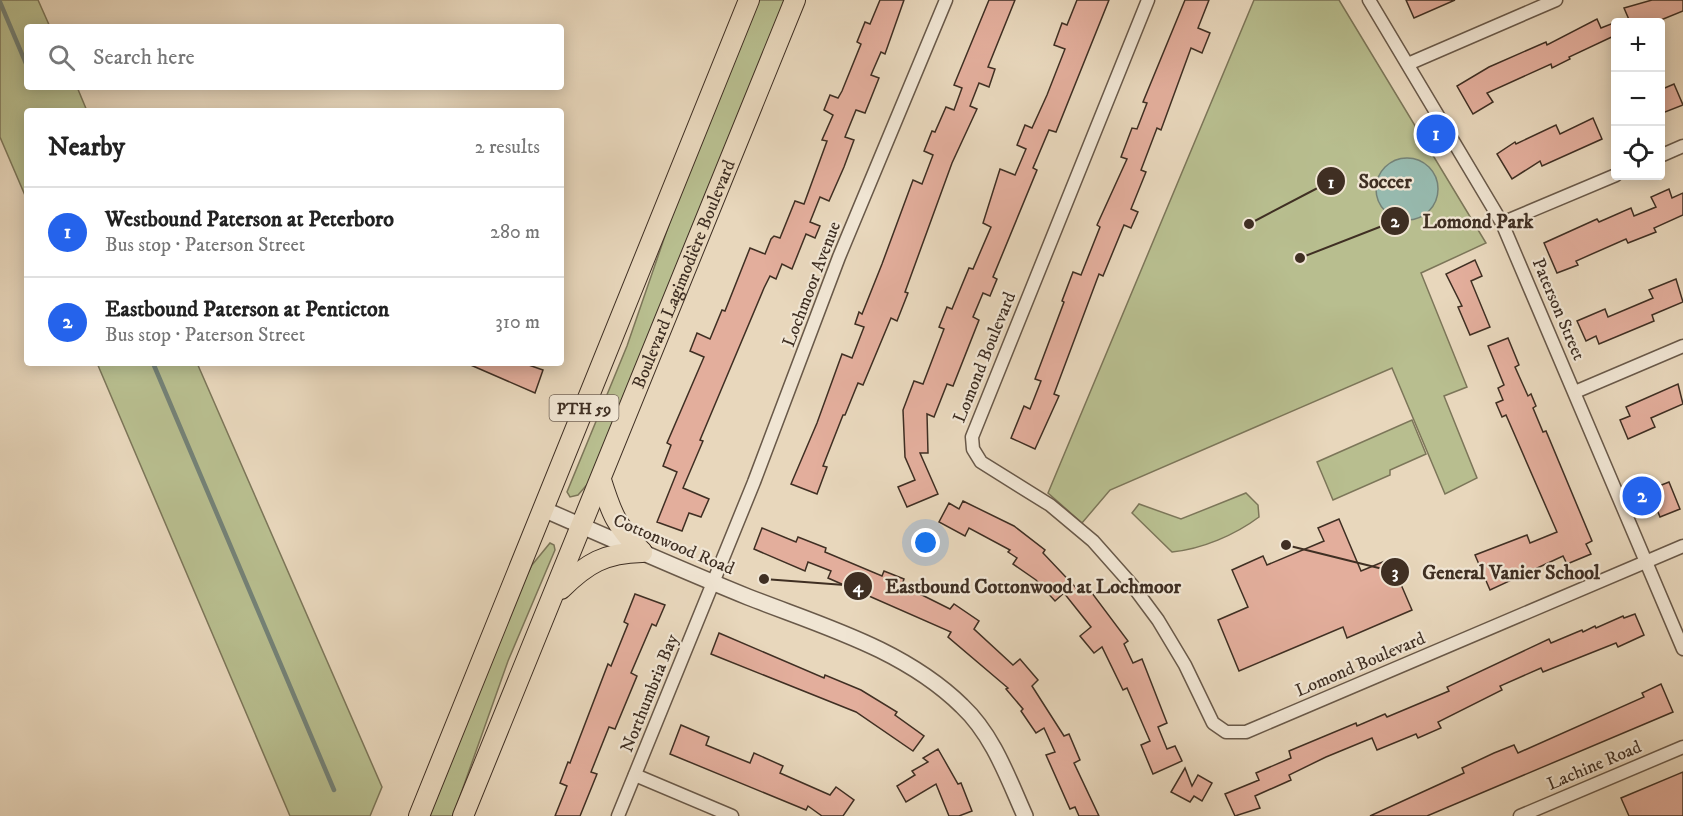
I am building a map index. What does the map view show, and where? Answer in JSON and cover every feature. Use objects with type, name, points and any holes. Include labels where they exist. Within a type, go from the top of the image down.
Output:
[{"type":"main road","name":"PTH 59","points":[[419,816],[749,0]]},
{"type":"main road","name":"Boulevard Lagimodière Boulevard","points":[[463,816],[795,0]]},
{"type":"main road","points":[[601,480],[612,516],[621,530],[642,552]]},
{"type":"main road","points":[[554,596],[590,563],[622,553],[642,552]]},
{"type":"street","name":"Lochmoor Avenue","points":[[713,582],[839,259],[946,0]]},
{"type":"street","name":"Lomond Boulevard","points":[[1148,0],[972,437],[974,449],[981,462],[1050,505],[1093,541],[1132,585],[1158,620],[1185,665],[1213,723],[1227,732],[1246,732],[1683,546]]},
{"type":"street","name":"Paterson Street","points":[[1369,0],[1502,223],[1683,649]]},
{"type":"street","points":[[1408,64],[1556,0]]},
{"type":"street","points":[[1665,154],[1683,146]]},
{"type":"street","points":[[1502,223],[1611,177]]},
{"type":"street","points":[[1575,392],[1683,346]]},
{"type":"street","name":"Cottonwood Road","points":[[543,509],[713,582],[892,654],[928,677],[963,706],[993,745],[1025,816]]},
{"type":"street","name":"Northumbria Bay","points":[[618,816],[713,582]]},
{"type":"street","name":"Lachine Road","points":[[1520,816],[1683,747]]},
{"type":"street","points":[[635,776],[732,816]]},
{"type":"green space","points":[[0,0],[38,0],[49,24],[24,24],[24,90],[78,90],[86,108],[24,108],[24,193],[0,137]]},
{"type":"green space","points":[[759,0],[785,0],[591,480],[578,495],[570,497],[567,492],[627,346],[675,207]]},
{"type":"green space","points":[[1254,0],[1339,0],[1486,243],[1421,273],[1467,387],[1444,396],[1477,478],[1445,494],[1392,368],[1110,490],[1082,523],[1048,493]]},
{"type":"green space","points":[[98,366],[198,366],[382,787],[370,816],[290,816]]},
{"type":"green space","points":[[1412,420],[1426,454],[1390,470],[1390,475],[1333,500],[1317,462]]},
{"type":"green space","points":[[1246,493],[1258,505],[1259,517],[1240,530],[1195,548],[1172,552],[1132,513],[1139,504],[1181,519]]},
{"type":"green space","points":[[550,543],[554,545],[555,550],[508,661],[453,816],[428,816],[526,577],[532,565]]},
{"type":"water","points":[[1407,158],[1424,163],[1429,167],[1433,172],[1438,189],[1433,206],[1429,211],[1424,215],[1407,220],[1390,215],[1385,211],[1381,206],[1376,189],[1381,172],[1385,167],[1390,163]]},
{"type":"building","points":[[880,0],[904,0],[885,54],[881,52],[871,75],[879,78],[865,113],[856,110],[845,137],[854,140],[844,167],[829,201],[820,197],[810,222],[820,226],[815,238],[806,234],[792,269],[782,264],[776,279],[770,276],[700,440],[703,441],[683,488],[709,499],[701,517],[689,513],[682,531],[657,522],[677,472],[663,466],[671,445],[667,443],[704,357],[690,351],[697,333],[710,339],[722,310],[725,311],[750,248],[765,254],[771,239],[774,236],[780,238],[795,201],[804,204],[827,141],[822,140],[833,115],[824,110],[830,95],[838,98],[842,91],[861,44],[857,42],[865,22],[870,24]]},
{"type":"building","points":[[989,0],[1015,0],[988,67],[995,69],[989,87],[979,83],[970,106],[977,109],[952,163],[905,292],[908,293],[897,321],[891,318],[863,385],[858,383],[845,415],[843,415],[823,466],[827,467],[817,494],[791,484],[817,423],[842,354],[852,358],[864,327],[855,324],[859,312],[862,314],[913,180],[922,184],[933,155],[924,151],[932,131],[935,132],[946,107],[954,110],[962,88],[954,85]]},
{"type":"building","points":[[1077,0],[1109,0],[1056,132],[1049,130],[1033,168],[1037,170],[993,277],[997,279],[990,296],[983,293],[973,317],[979,320],[953,386],[947,384],[934,417],[927,414],[928,453],[920,453],[938,494],[907,507],[898,487],[915,480],[905,457],[903,410],[914,381],[923,384],[944,329],[939,327],[947,307],[952,309],[969,268],[973,269],[991,227],[983,223],[1000,169],[1015,175],[1026,149],[1017,145],[1025,125],[1032,128],[1047,95],[1065,49],[1054,45],[1062,23],[1067,25]]},
{"type":"building","points":[[1185,0],[1209,0],[1198,28],[1210,33],[1202,53],[1191,48],[1161,130],[1157,128],[1141,170],[1146,172],[1131,209],[1138,212],[1131,228],[1124,225],[1103,276],[1099,274],[1054,394],[1059,396],[1035,449],[1011,438],[1024,406],[1030,409],[1041,381],[1035,379],[1064,302],[1062,301],[1073,272],[1081,275],[1100,227],[1097,225],[1127,159],[1121,157],[1132,128],[1137,129],[1147,103],[1143,102]]},
{"type":"building","points":[[1406,0],[1455,0],[1414,18]]},
{"type":"building","points":[[1652,0],[1683,0],[1683,11],[1665,18],[1628,18],[1624,8]]},
{"type":"building","points":[[1597,19],[1601,28],[1611,24],[1611,37],[1569,57],[1570,59],[1552,68],[1551,64],[1487,93],[1493,102],[1473,114],[1457,86],[1489,67],[1546,42],[1547,45]]},
{"type":"building","points":[[1674,84],[1683,105],[1665,112],[1665,88]]},
{"type":"building","points":[[1593,118],[1602,139],[1542,166],[1540,161],[1512,179],[1497,154],[1515,142],[1516,144],[1556,125],[1560,134]]},
{"type":"building","points":[[1669,189],[1672,198],[1683,193],[1683,215],[1654,228],[1656,232],[1628,243],[1626,239],[1576,261],[1578,265],[1557,273],[1544,243],[1597,219],[1599,222],[1631,208],[1634,216],[1656,207],[1651,197]]},
{"type":"building","points":[[1475,260],[1482,276],[1471,281],[1490,327],[1470,335],[1458,307],[1462,306],[1446,274]]},
{"type":"building","points":[[1676,279],[1683,302],[1652,315],[1654,321],[1599,344],[1596,336],[1586,341],[1577,321],[1605,309],[1608,317],[1653,298],[1649,290]]},
{"type":"building","points":[[1508,338],[1519,365],[1515,367],[1528,396],[1531,394],[1536,406],[1533,408],[1543,432],[1546,431],[1592,541],[1586,544],[1591,554],[1567,564],[1563,556],[1490,590],[1475,555],[1527,535],[1530,543],[1557,532],[1506,415],[1502,417],[1496,403],[1503,400],[1498,388],[1504,385],[1488,346]]},
{"type":"building","points":[[473,366],[532,366],[543,370],[535,393]]},
{"type":"building","points":[[1678,384],[1683,404],[1651,418],[1655,427],[1628,439],[1620,420],[1630,416],[1626,407]]},
{"type":"building","points":[[1669,482],[1680,509],[1660,517],[1649,490]]},
{"type":"building","points":[[963,501],[1014,526],[1045,550],[1043,553],[1079,591],[1086,585],[1128,641],[1124,644],[1133,663],[1142,659],[1167,723],[1158,727],[1167,749],[1175,746],[1182,761],[1153,774],[1141,745],[1150,741],[1127,688],[1123,690],[1102,647],[1094,653],[1080,636],[1091,627],[1064,593],[1055,601],[1036,580],[1013,564],[1017,558],[1008,552],[1010,550],[969,528],[965,536],[939,522],[949,503],[959,509]]},
{"type":"building","points":[[1339,519],[1361,571],[1390,559],[1412,610],[1347,638],[1343,627],[1239,671],[1218,620],[1248,607],[1232,570],[1263,556],[1267,565],[1324,541],[1318,528]]},
{"type":"building","points":[[762,528],[796,542],[798,537],[826,548],[825,552],[882,576],[884,571],[904,579],[902,585],[950,609],[954,604],[979,621],[974,629],[1013,665],[1020,659],[1038,680],[1032,686],[1064,736],[1069,734],[1080,760],[1074,763],[1099,816],[1079,816],[1075,807],[1070,809],[1046,755],[1055,752],[1044,728],[1036,733],[1021,711],[1023,709],[1006,689],[1008,688],[948,637],[951,632],[828,578],[831,571],[808,562],[805,571],[754,549]]},
{"type":"building","points":[[635,594],[665,605],[656,626],[652,624],[631,673],[637,676],[615,729],[609,727],[591,772],[597,774],[580,816],[555,816],[567,786],[560,783],[608,664],[611,666],[628,624],[624,622]]},
{"type":"building","points":[[1635,614],[1644,635],[1618,647],[1616,643],[1543,672],[1541,668],[1500,686],[1502,690],[1438,722],[1441,728],[1418,738],[1416,734],[1377,750],[1372,738],[1326,757],[1289,775],[1291,780],[1255,796],[1260,808],[1235,816],[1225,794],[1259,780],[1256,773],[1291,758],[1289,751],[1356,723],[1357,726],[1385,714],[1387,717],[1449,691],[1447,687],[1549,639],[1551,643],[1582,630],[1583,632],[1623,616],[1624,618]]},
{"type":"building","points":[[719,633],[824,678],[825,675],[861,690],[897,712],[895,715],[924,736],[913,751],[856,712],[711,654]]},
{"type":"building","points":[[1661,684],[1673,712],[1427,816],[1370,816],[1464,773],[1462,768],[1494,753],[1514,745],[1518,753],[1644,697],[1642,693]]},
{"type":"building","points":[[681,725],[709,737],[706,745],[750,763],[754,753],[783,766],[780,773],[830,795],[836,787],[854,800],[843,816],[822,816],[808,806],[806,810],[670,754]]},
{"type":"building","points":[[938,749],[958,784],[961,783],[972,811],[959,816],[949,816],[936,784],[906,802],[897,786],[915,775],[912,771],[928,762],[923,758]]},
{"type":"building","points":[[1185,768],[1192,786],[1198,775],[1212,783],[1202,801],[1194,796],[1190,802],[1171,792]]},
{"type":"building","points":[[1683,772],[1683,816],[1629,816],[1621,798]]},
{"type":"waterway","points":[[0,2],[24,59]]},
{"type":"waterway","points":[[154,366],[334,790]]},
{"type":"place","name":"Westbound Paterson at Peterboro","points":[[1436,134]]},
{"type":"place","name":"Soccer","points":[[1249,224]]},
{"type":"place","name":"Lomond Park","points":[[1300,258]]},
{"type":"place","name":"Eastbound Paterson at Penticton","points":[[1642,496]]},
{"type":"place","name":"General Vanier School","points":[[1286,545]]},
{"type":"place","name":"Eastbound Cottonwood at Lochmoor","points":[[764,579]]}]
